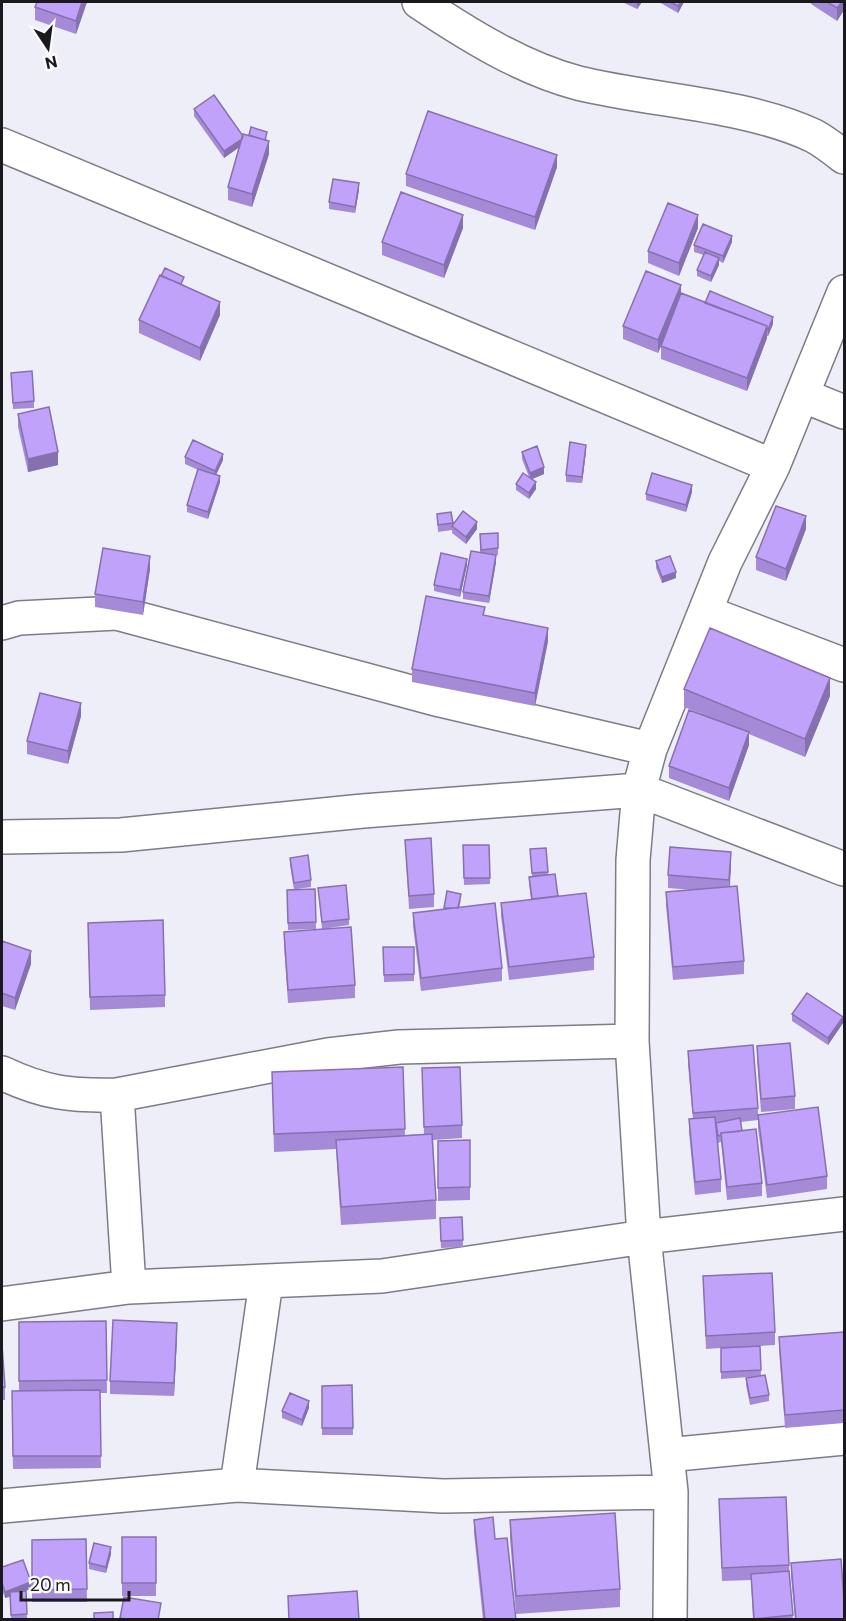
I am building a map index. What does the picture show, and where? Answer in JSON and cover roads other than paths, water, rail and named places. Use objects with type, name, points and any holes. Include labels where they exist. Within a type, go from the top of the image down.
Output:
[{"type":"street","points":[[419,2],[459,29],[512,57],[576,82],[759,117],[814,137],[844,157]]},
{"type":"street","points":[[2,145],[773,466]]},
{"type":"street","points":[[670,1620],[671,1492],[644,1237],[632,1041],[633,860],[639,790],[650,749],[724,562],[773,466],[844,292]]},
{"type":"street","points":[[802,395],[844,412]]},
{"type":"street","points":[[705,612],[844,665]]},
{"type":"street","points":[[2,623],[19,618],[117,613],[440,700],[650,749]]},
{"type":"street","points":[[2,837],[121,836],[363,811],[639,790],[844,869]]},
{"type":"street","points":[[2,1073],[34,1088],[82,1096],[117,1095],[328,1055],[387,1049],[632,1041]]},
{"type":"street","points":[[117,1095],[129,1287]]},
{"type":"street","points":[[2,1304],[129,1287],[382,1276],[644,1237],[844,1214]]},
{"type":"street","points":[[237,1485],[266,1282]]},
{"type":"street","points":[[667,1455],[844,1438]]},
{"type":"street","points":[[2,1506],[237,1485],[443,1496],[671,1492]]}]
